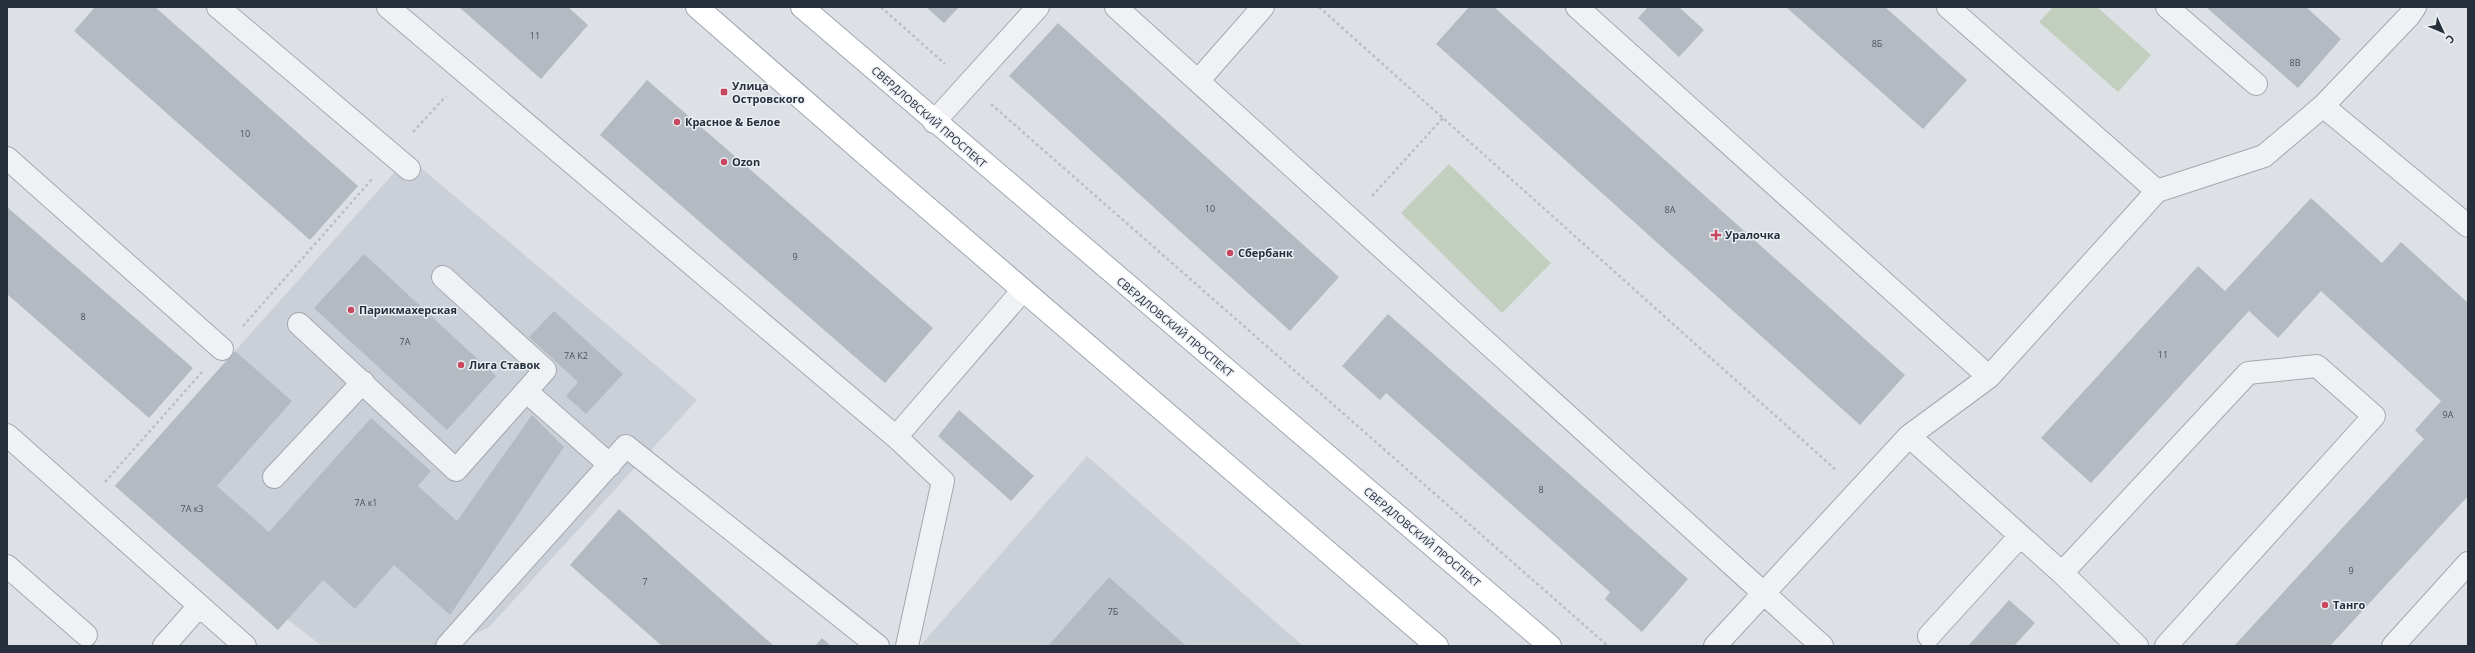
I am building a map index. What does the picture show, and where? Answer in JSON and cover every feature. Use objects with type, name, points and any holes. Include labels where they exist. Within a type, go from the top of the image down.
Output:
[{"type":"main road","points":[[697,7],[1437,646]]},
{"type":"main road","name":"СВЕРДЛОВСКИЙ ПРОСПЕКТ","points":[[802,7],[934,122],[1550,646]]},
{"type":"lane","points":[[218,7],[401,162]]},
{"type":"lane","points":[[388,7],[896,437],[943,481],[907,646]]},
{"type":"lane","points":[[934,122],[1038,7]]},
{"type":"lane","points":[[1116,7],[1822,646]]},
{"type":"lane","points":[[1198,81],[1263,7]]},
{"type":"lane","points":[[1577,7],[1988,377]]},
{"type":"lane","points":[[1948,7],[2157,191]]},
{"type":"lane","points":[[2167,7],[2256,84]]},
{"type":"lane","points":[[1715,646],[1909,436],[1988,377],[2157,191],[2264,156],[2323,106],[2408,10]]},
{"type":"lane","points":[[2323,106],[2468,226]]},
{"type":"lane","points":[[7,158],[222,349]]},
{"type":"lane","points":[[299,324],[456,470],[545,370],[443,277]]},
{"type":"lane","points":[[896,437],[1023,290]]},
{"type":"lane","points":[[2062,573],[2248,373],[2317,366],[2374,416],[2166,646]]},
{"type":"lane","points":[[274,477],[363,382]]},
{"type":"lane","points":[[527,392],[610,465]]},
{"type":"lane","points":[[7,435],[245,646]]},
{"type":"lane","points":[[1909,436],[2062,573],[2137,646]]},
{"type":"lane","points":[[447,646],[626,446],[878,646]]},
{"type":"lane","points":[[1929,636],[2020,536]]},
{"type":"lane","points":[[2393,646],[2468,563]]},
{"type":"lane","points":[[7,566],[86,635]]},
{"type":"lane","points":[[164,646],[199,606]]},
{"type":"path","points":[[881,7],[1608,646]]},
{"type":"path","points":[[1319,7],[1859,491]]},
{"type":"path","points":[[401,162],[466,73]]},
{"type":"path","points":[[1351,219],[1443,118]]},
{"type":"shaded area","points":[[408,157],[697,400],[489,627],[451,646],[322,646],[115,486]]},
{"type":"shaded area","points":[[1087,456],[1303,646],[920,646]]},
{"type":"green space","points":[[2053,7],[2097,7],[2151,55],[2118,92],[2039,22]]},
{"type":"green space","points":[[1449,164],[1551,263],[1502,313],[1401,213]]},
{"type":"building","points":[[95,7],[155,7],[358,186],[310,240],[74,31]]},
{"type":"building","points":[[459,7],[568,7],[588,25],[541,79]]},
{"type":"building","points":[[926,7],[959,7],[944,23]]},
{"type":"building","points":[[1469,7],[1494,7],[1905,375],[1860,425],[1436,44]]},
{"type":"building","points":[[1648,7],[1679,7],[1704,30],[1679,57],[1638,18]]},
{"type":"building","points":[[1786,7],[1885,7],[1967,80],[1923,129]]},
{"type":"building","points":[[2206,7],[2306,7],[2341,39],[2298,88]]},
{"type":"building","points":[[1058,23],[1339,277],[1290,331],[1009,76]]},
{"type":"building","points":[[647,80],[933,328],[885,383],[600,135]]},
{"type":"building","points":[[2311,198],[2382,263],[2401,242],[2468,303],[2468,496],[2330,646],[2234,646],[2424,439],[2415,430],[2441,401],[2321,291],[2278,338],[2249,311],[2091,483],[2041,438],[2198,266],[2225,291]]},
{"type":"building","points":[[7,207],[193,368],[149,418],[7,294]]},
{"type":"building","points":[[364,254],[496,376],[447,430],[314,308]]},
{"type":"building","points":[[554,311],[623,374],[586,414],[566,396],[578,382],[529,337]]},
{"type":"building","points":[[1388,314],[1688,579],[1642,632],[1605,599],[1610,592],[1386,393],[1380,400],[1342,366]]},
{"type":"building","points":[[235,351],[292,401],[217,486],[269,532],[371,418],[431,471],[418,486],[457,521],[532,415],[564,447],[450,615],[394,565],[355,609],[323,580],[278,630],[115,486]]},
{"type":"building","points":[[959,410],[1034,476],[1011,501],[938,436]]},
{"type":"building","points":[[619,509],[774,646],[662,646],[570,565]]},
{"type":"building","points":[[1109,577],[1186,646],[1048,646]]},
{"type":"building","points":[[2009,600],[2035,623],[2014,646],[1968,646]]},
{"type":"building","points":[[822,638],[831,646],[815,646]]},
{"type":"place","name":"Улица Островского","points":[[724,92]]},
{"type":"place","name":"Красное & Белое","points":[[677,122]]},
{"type":"place","name":"Ozon","points":[[724,162]]},
{"type":"place","name":"Уралочка","points":[[1716,235]]},
{"type":"place","name":"Сбербанк","points":[[1230,253]]},
{"type":"place","name":"Парикмахерская","points":[[351,310]]},
{"type":"place","name":"Лига Ставок","points":[[461,365]]},
{"type":"place","name":"Танго","points":[[2325,605]]}]
